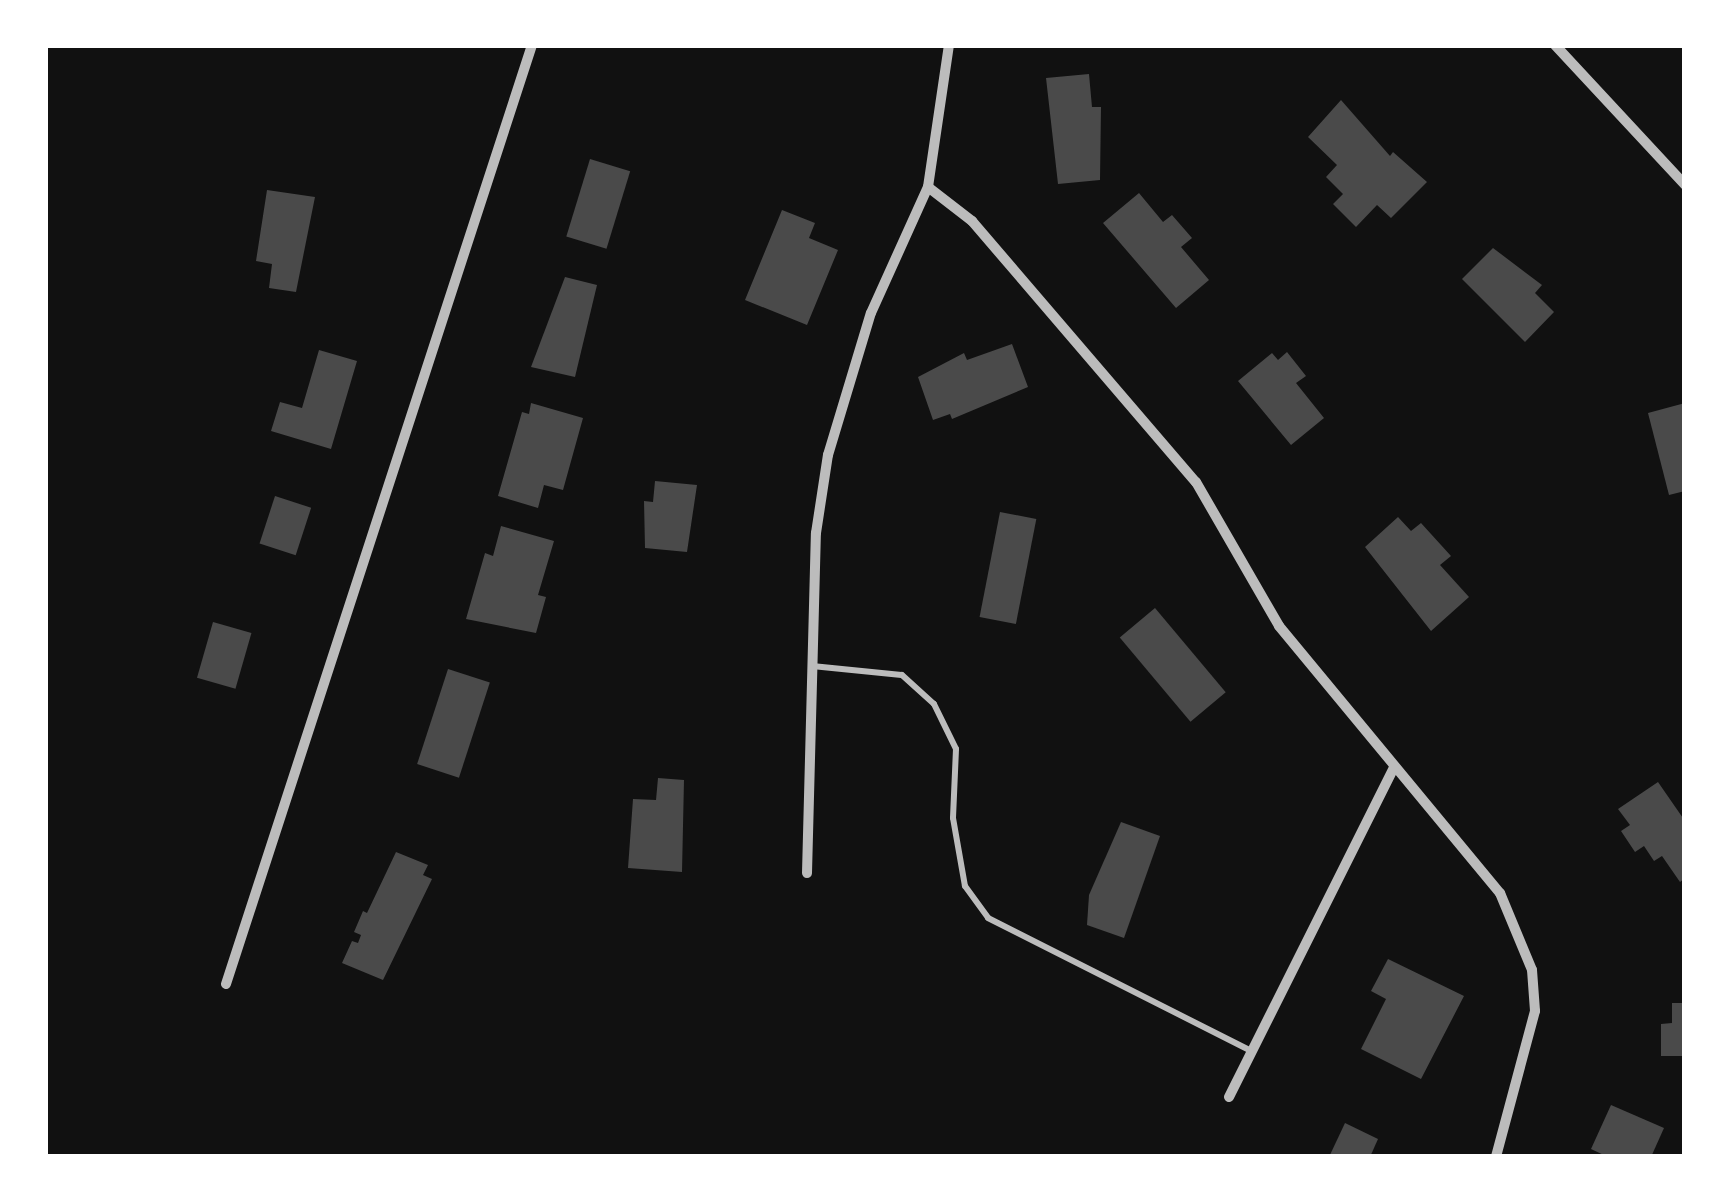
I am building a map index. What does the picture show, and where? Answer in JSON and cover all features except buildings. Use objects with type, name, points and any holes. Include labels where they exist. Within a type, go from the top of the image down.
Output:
[{"type":"street","points":[[226,984],[532,45]]},
{"type":"street","points":[[807,873],[816,533],[828,455],[870,313],[928,186],[950,45]]},
{"type":"street","points":[[1556,45],[1685,185]]},
{"type":"street","points":[[928,186],[972,221],[1196,482],[1279,626],[1500,893],[1532,970],[1535,1011],[1526,1059],[1496,1157]]},
{"type":"street","points":[[1229,1097],[1394,766]]},
{"type":"lane","points":[[812,666],[902,675],[934,704],[956,749],[953,818],[964,886],[988,918],[1252,1052]]}]
